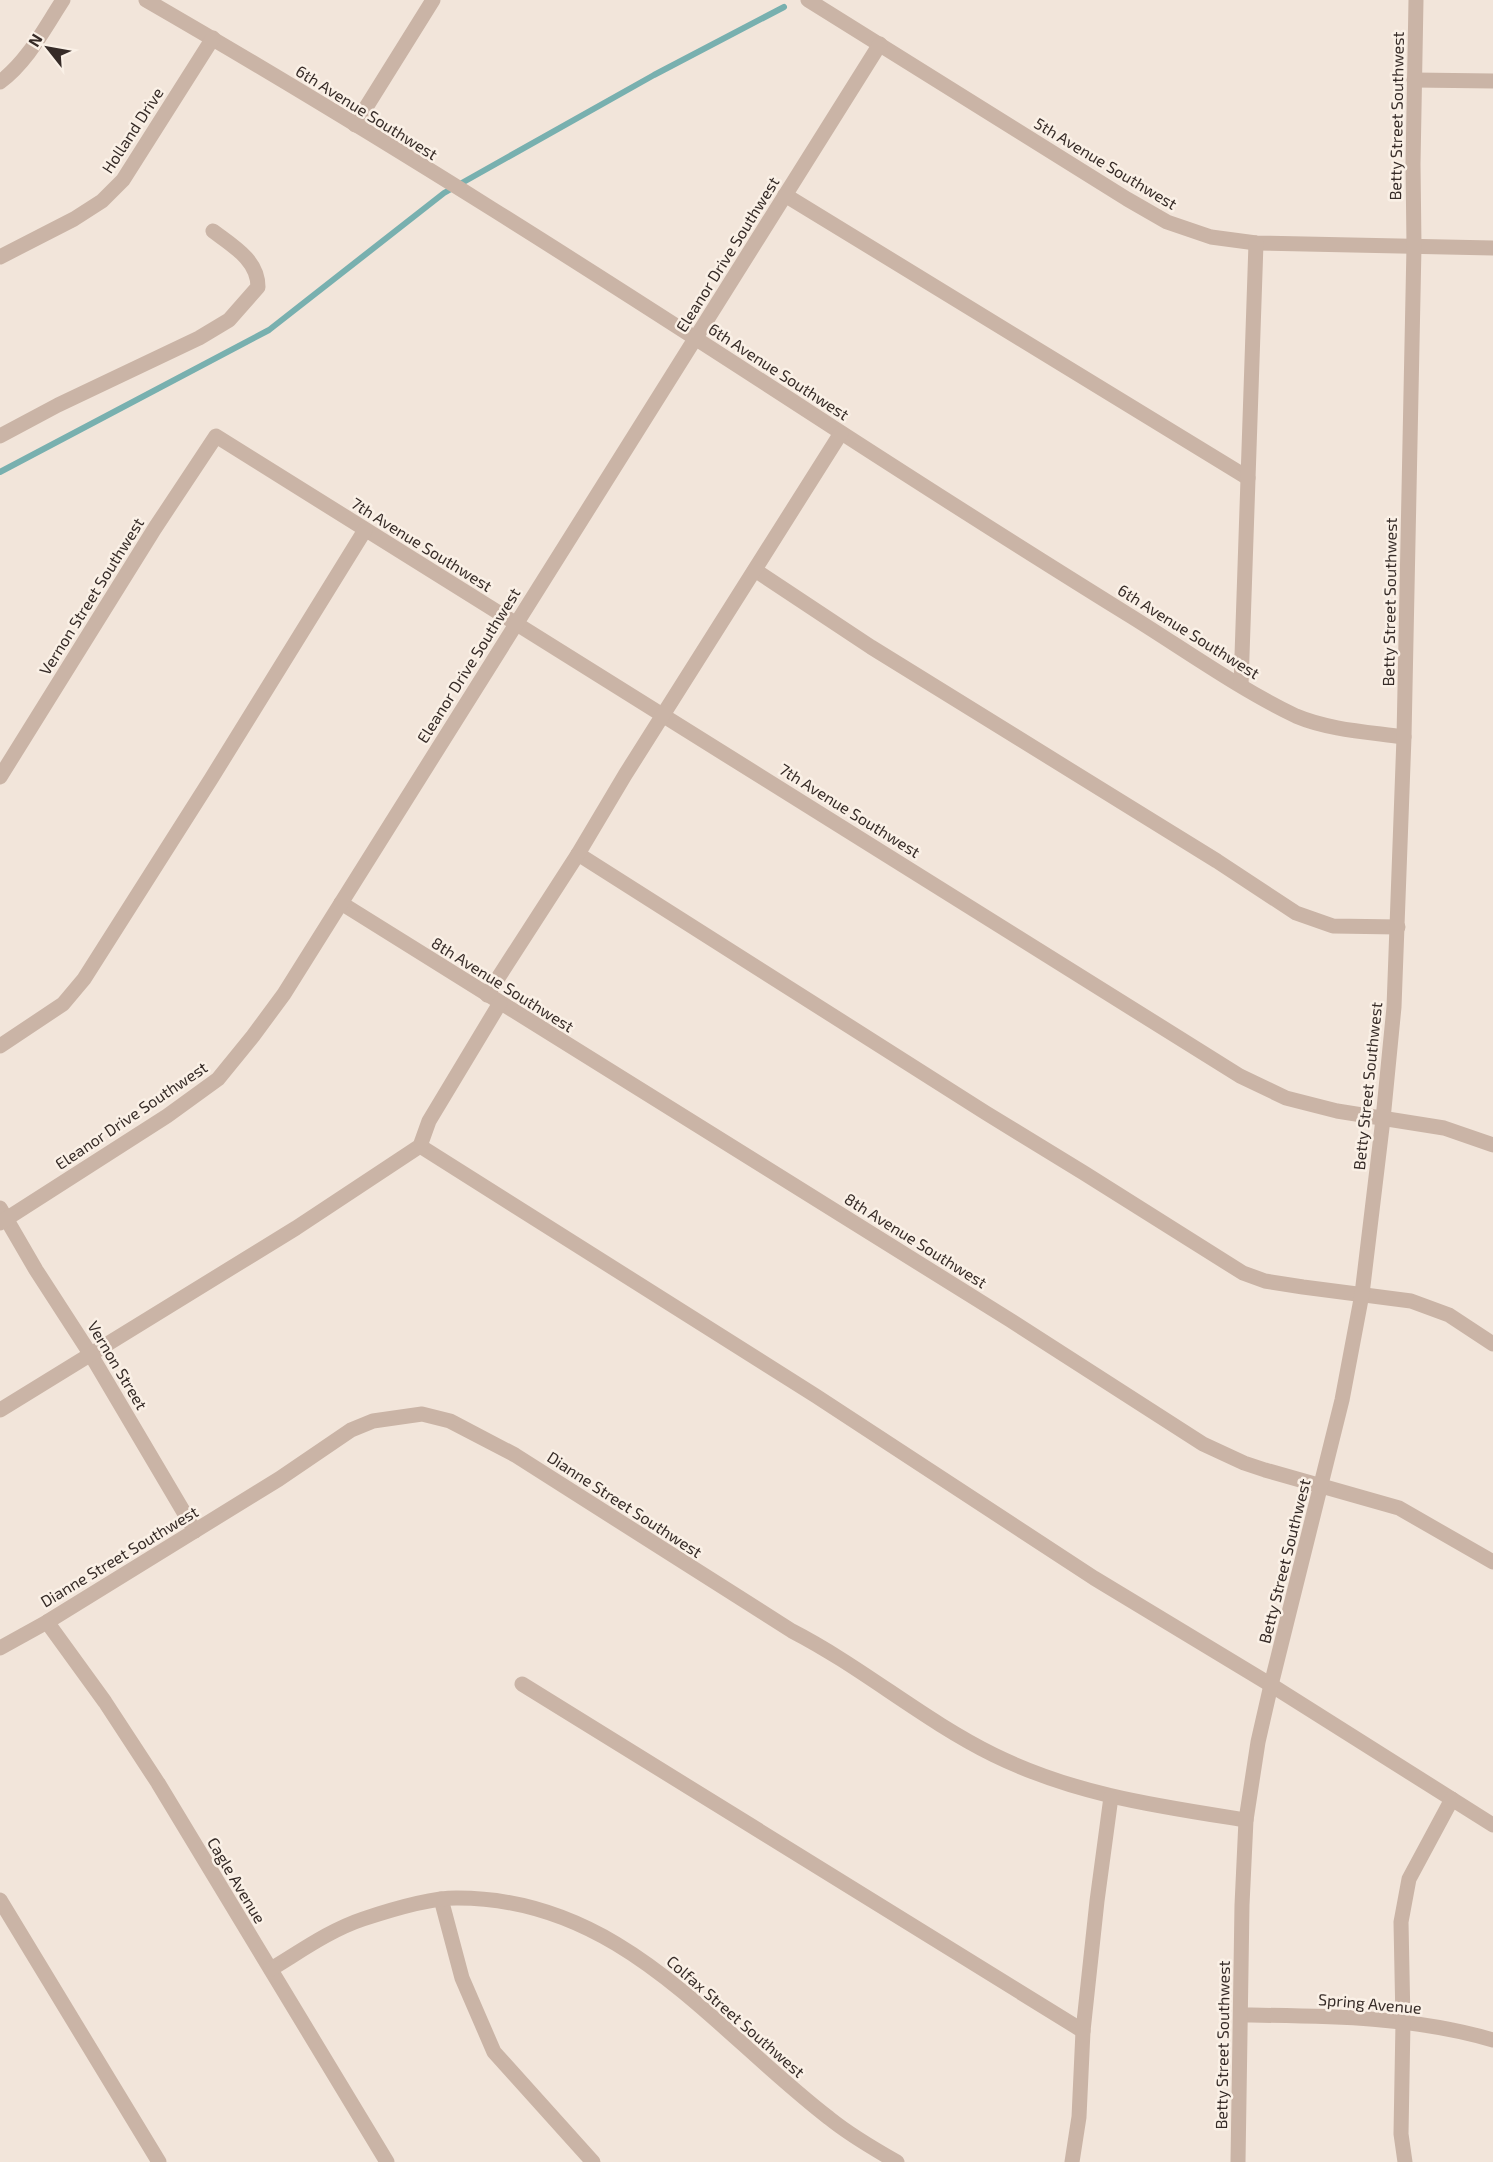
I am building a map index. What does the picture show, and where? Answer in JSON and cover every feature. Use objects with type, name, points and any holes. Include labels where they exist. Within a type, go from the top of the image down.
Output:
[{"type":"street","points":[[0,82],[11,74],[30,52],[63,0]]},
{"type":"street","name":"6th Avenue Southwest","points":[[147,0],[355,125],[695,337],[949,504],[1241,685],[1297,716],[1320,724],[1404,737]]},
{"type":"street","points":[[355,125],[433,0]]},
{"type":"street","name":"5th Avenue Southwest","points":[[808,0],[1126,199],[1167,222],[1210,237],[1256,243],[1493,248]]},
{"type":"street","name":"Betty Street Southwest","points":[[1238,2162],[1242,1905],[1246,1820],[1258,1742],[1342,1400],[1362,1294],[1394,1007],[1404,737],[1414,246],[1416,0]]},
{"type":"street","name":"Holland Drive","points":[[0,257],[74,219],[102,201],[123,180],[213,38]]},
{"type":"street","name":"Eleanor Drive Southwest","points":[[2,1217],[167,1116],[219,1079],[284,994],[880,44]]},
{"type":"street","points":[[1414,80],[1493,81]]},
{"type":"street","points":[[785,195],[1248,478]]},
{"type":"street","points":[[0,436],[58,405],[200,338],[229,320],[258,287],[258,275],[248,258],[213,231]]},
{"type":"street","points":[[1241,685],[1256,243]]},
{"type":"street","points":[[0,1410],[296,1228],[420,1146],[429,1121],[493,999],[578,854],[625,775],[842,433]]},
{"type":"street","name":"7th Avenue Southwest","points":[[216,436],[1240,1076],[1286,1098],[1338,1111],[1444,1128],[1493,1145]]},
{"type":"street","name":"Vernon Street Southwest","points":[[0,777],[142,549],[216,436]]},
{"type":"street","points":[[0,1046],[63,1004],[84,979],[365,530]]},
{"type":"street","points":[[755,570],[870,647],[1217,861],[1296,913],[1334,926],[1398,927]]},
{"type":"street","points":[[578,854],[976,1107],[1243,1273],[1265,1281],[1411,1301],[1449,1315],[1493,1344]]},
{"type":"street","name":"8th Avenue Southwest","points":[[341,903],[1010,1320],[1203,1444],[1244,1463],[1399,1508],[1493,1562]]},
{"type":"street","points":[[420,1146],[816,1396],[1094,1578],[1271,1685],[1493,1825]]},
{"type":"street","name":"Vernon Street","points":[[2,1217],[91,1355],[195,1531]]},
{"type":"street","name":"Dianne Street Southwest","points":[[0,1648],[47,1622],[279,1479],[351,1430],[373,1421],[422,1414],[450,1421],[515,1455],[792,1631],[812,1641],[909,1706],[993,1754],[1035,1773],[1080,1789],[1111,1797],[1246,1820]]},
{"type":"street","name":"Cagle Avenue","points":[[47,1622],[105,1702],[158,1783],[387,2162]]},
{"type":"street","points":[[522,1684],[1083,2031]]},
{"type":"street","points":[[1072,2162],[1079,2117],[1083,2031],[1111,1797]]},
{"type":"street","points":[[1405,2162],[1401,2134],[1403,2022],[1401,1922],[1409,1879],[1452,1799]]},
{"type":"street","points":[[441,1899],[462,1978],[494,2052],[593,2162]]},
{"type":"street","name":"Colfax Street Southwest","points":[[272,1969],[340,1928],[364,1918],[441,1899],[502,1902],[548,1912],[612,1940],[651,1967],[724,2025],[793,2089],[830,2119],[868,2146],[897,2162]]},
{"type":"street","points":[[0,1900],[159,2162]]},
{"type":"street","name":"Spring Avenue","points":[[1242,2015],[1344,2017],[1403,2022],[1444,2028],[1493,2040]]},
{"type":"waterway","points":[[0,472],[269,330],[444,193],[654,75],[784,7]]}]
